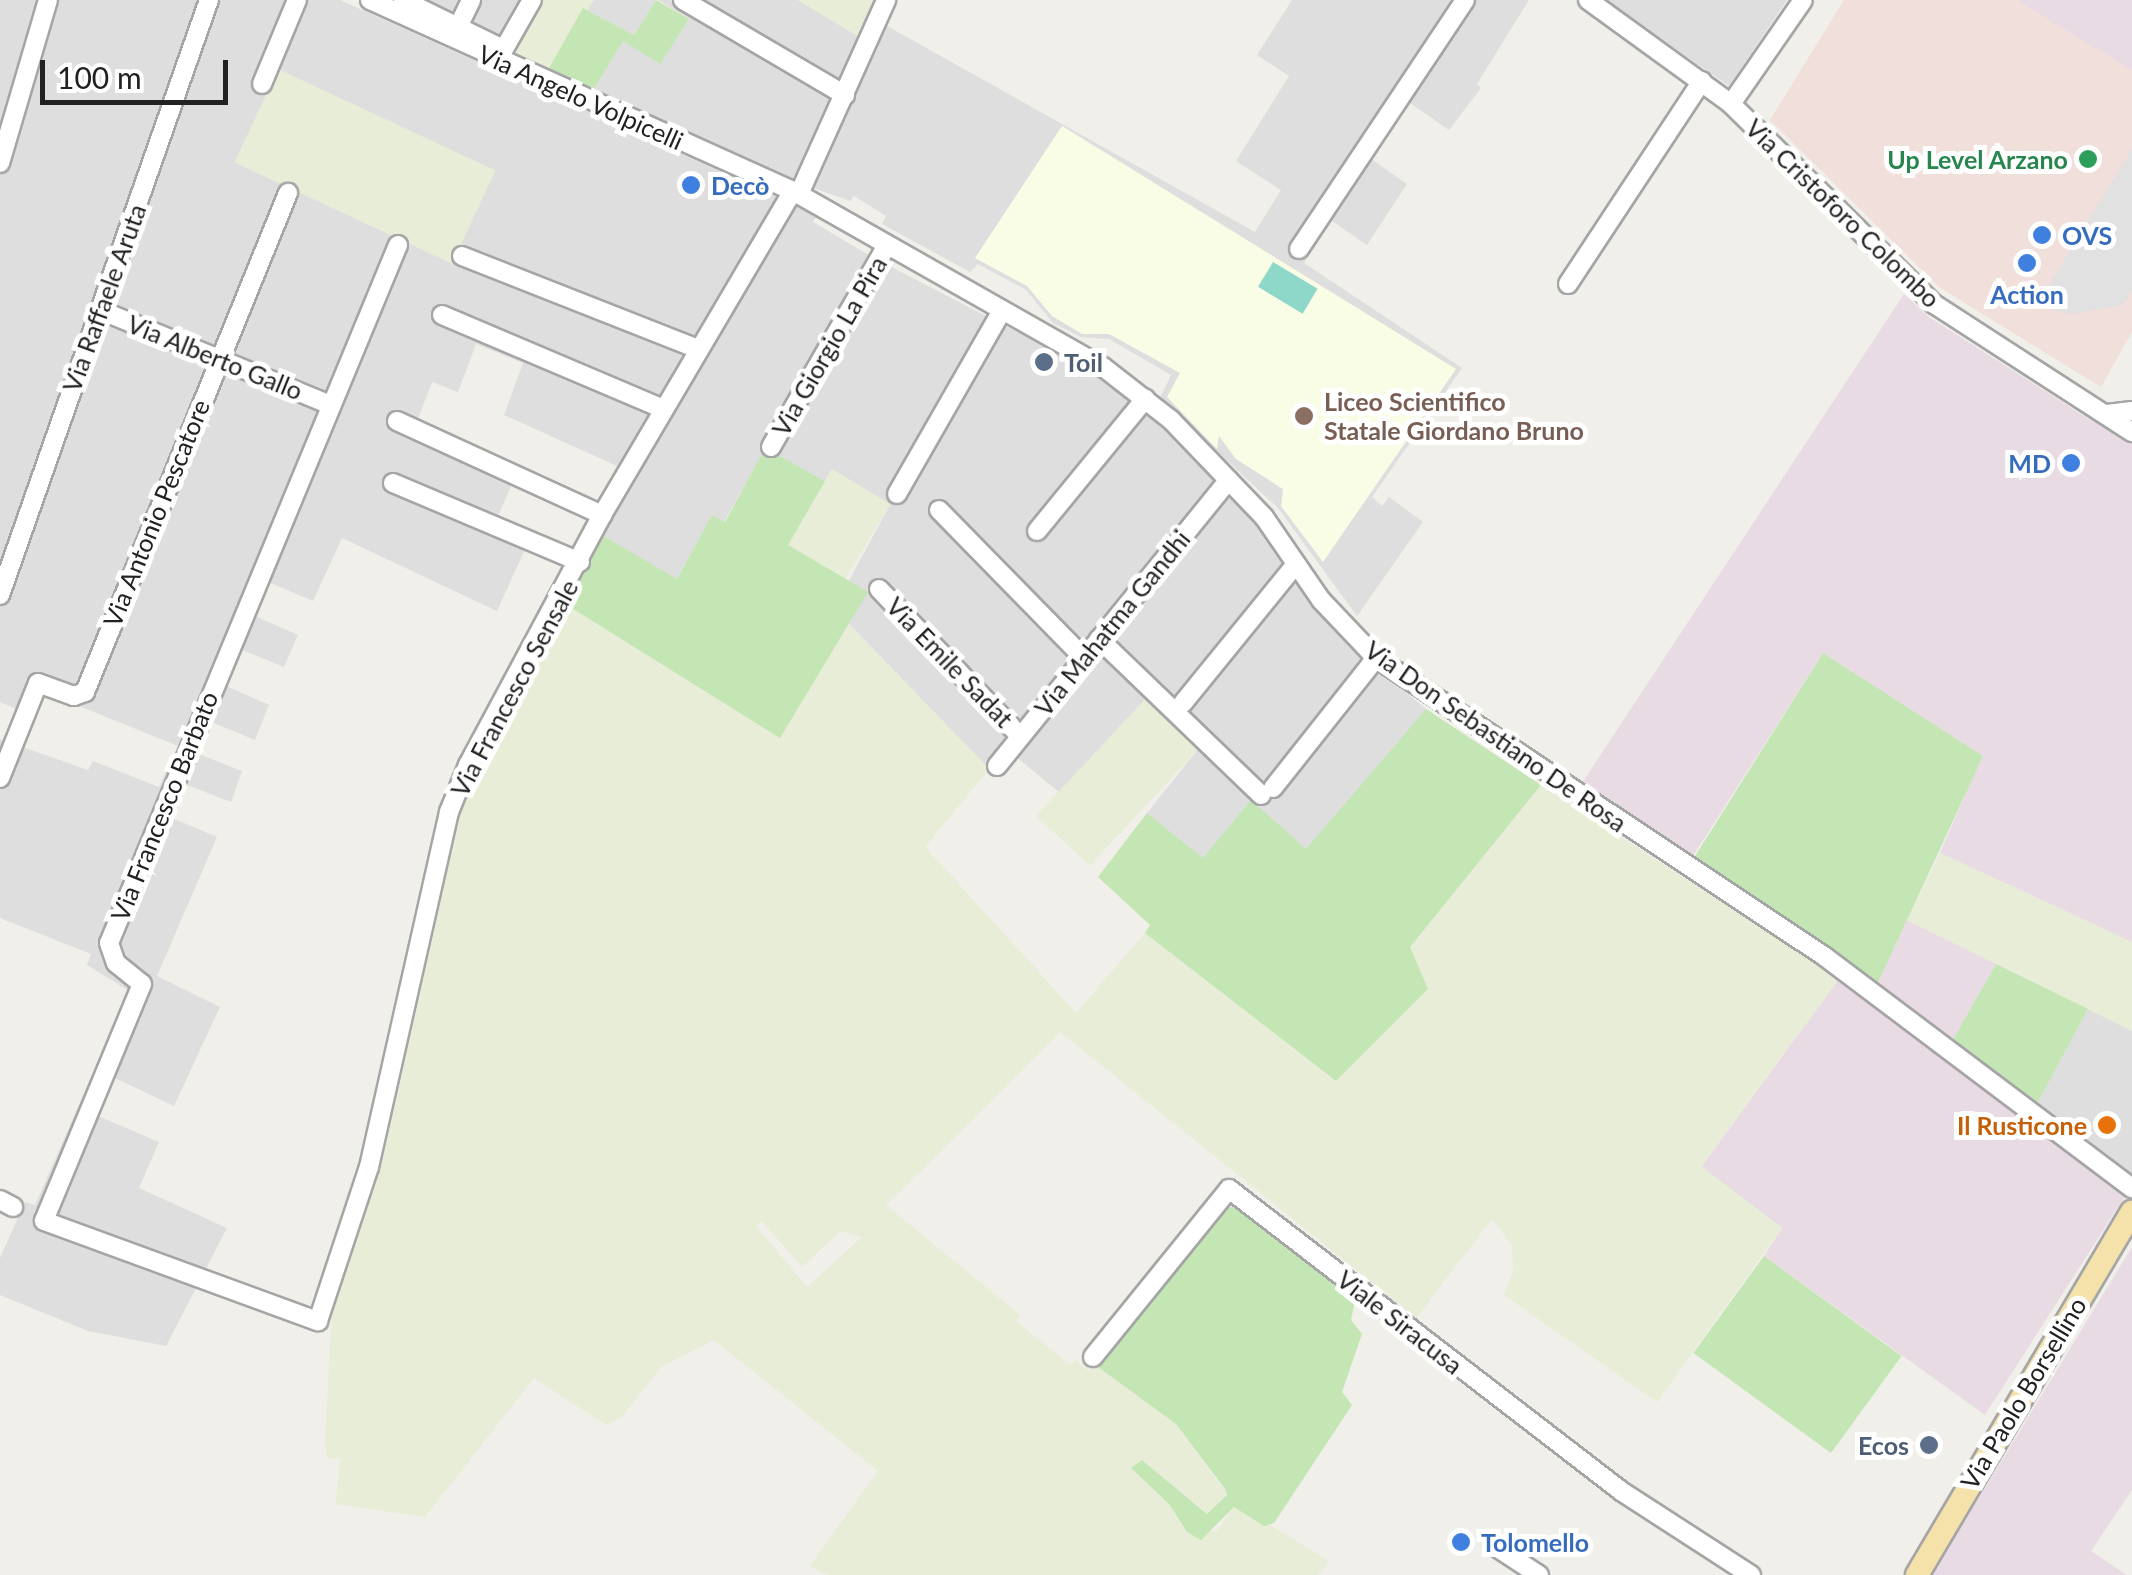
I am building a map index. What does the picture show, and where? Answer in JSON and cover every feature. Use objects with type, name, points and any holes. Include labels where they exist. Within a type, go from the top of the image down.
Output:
[{"type":"main road","name":"Via Paolo Borsellino","points":[[1917,1575],[2132,1212]]},
{"type":"street","points":[[0,164],[48,0]]},
{"type":"street","name":"Via Raffaele Aruta","points":[[0,596],[209,0]]},
{"type":"street","points":[[262,84],[297,0]]},
{"type":"street","name":"Via Angelo Volpicelli","points":[[370,0],[500,54],[796,192]]},
{"type":"street","points":[[406,0],[500,54],[532,0]]},
{"type":"street","points":[[458,27],[471,0]]},
{"type":"street","points":[[683,0],[845,95]]},
{"type":"street","name":"Via Francesco Sensale","points":[[296,1314],[318,1321],[338,1271],[449,812],[484,734],[602,515],[698,349],[796,192],[845,95],[886,0]]},
{"type":"street","points":[[1299,249],[1464,0]]},
{"type":"street","name":"Via Cristoforo Colombo","points":[[1588,0],[1732,104],[1934,304],[2132,432]]},
{"type":"street","points":[[1732,104],[1802,0]]},
{"type":"street","points":[[1568,284],[1702,81]]},
{"type":"street","name":"Via Don Sebastiano De Rosa","points":[[796,192],[1103,367],[1145,398],[1229,480],[1341,624],[1376,658],[1824,956],[2132,1188]]},
{"type":"street","name":"Via Antonio Pescatore","points":[[0,778],[38,683],[74,696],[85,692],[288,193]]},
{"type":"street","name":"Via Francesco Barbato","points":[[296,1314],[44,1221],[142,984],[116,963],[109,944],[398,245]]},
{"type":"street","name":"Via Giorgio La Pira","points":[[770,447],[887,245]]},
{"type":"street","points":[[462,256],[698,349]]},
{"type":"street","name":"Via Alberto Gallo","points":[[100,310],[331,405]]},
{"type":"street","points":[[897,494],[1002,310]]},
{"type":"street","points":[[442,316],[664,409]]},
{"type":"street","points":[[1037,531],[1145,398]]},
{"type":"street","points":[[2106,414],[2132,411]]},
{"type":"street","points":[[397,421],[602,515]]},
{"type":"street","name":"Via Mahatma Gandhi","points":[[997,766],[1229,480]]},
{"type":"street","points":[[394,484],[580,562]]},
{"type":"street","points":[[939,510],[1084,658]]},
{"type":"street","points":[[1183,703],[1296,564]]},
{"type":"street","name":"Via Emile Sadat","points":[[879,589],[1020,736]]},
{"type":"street","points":[[1099,639],[1267,791],[1376,658]]},
{"type":"street","name":"Viale Siracusa","points":[[1093,1358],[1229,1189],[1622,1491],[1714,1557],[1752,1575]]},
{"type":"street","points":[[1493,1545],[1540,1575]]},
{"type":"shaded area","points":[[0,0],[340,0],[817,215],[813,222],[872,257],[1079,364],[1149,414],[1261,530],[1347,643],[1426,709],[1306,850],[1203,859],[1147,813],[1199,748],[1146,699],[1065,797],[1015,756],[997,777],[849,624],[867,592],[848,582],[890,505],[831,470],[825,481],[765,449],[724,522],[712,516],[676,580],[586,528],[617,466],[504,415],[523,363],[476,344],[458,392],[432,382],[411,437],[512,484],[497,518],[532,534],[497,611],[342,538],[313,601],[266,581],[253,615],[298,635],[284,667],[240,649],[224,685],[269,705],[255,740],[209,721],[196,753],[242,771],[231,802],[182,783],[170,817],[217,837],[157,976],[220,1007],[174,1106],[115,1078],[98,1116],[159,1142],[139,1188],[227,1228],[166,1346],[88,1331],[0,1295],[0,1258],[25,1202],[35,1205],[129,991],[87,965],[91,954],[0,918],[0,739],[88,770],[93,761],[159,787],[178,746],[32,687],[21,711],[0,702]]},
{"type":"shaded area","points":[[389,0],[540,0],[508,56]]},
{"type":"shaded area","points":[[540,0],[594,0],[548,70],[510,53]]},
{"type":"shaded area","points":[[594,0],[656,0],[634,35],[587,10]]},
{"type":"shaded area","points":[[658,0],[798,0],[861,38],[871,17],[1255,232],[1281,190],[1236,161],[1289,76],[1257,55],[1292,0],[1529,0],[1477,84],[1481,88],[1449,130],[1410,103],[1371,159],[1407,184],[1367,245],[1332,221],[1304,263],[1462,368],[1372,497],[1382,506],[1389,497],[1423,522],[1357,616],[1278,508],[1160,398],[1171,375],[1109,339],[1081,337],[1053,323],[1026,290],[978,264],[970,272],[882,224],[886,216],[854,196],[850,201],[782,177],[593,91],[623,41],[660,63],[689,19]]},
{"type":"shaded area","points":[[798,0],[878,0],[861,38]]},
{"type":"shaded area","points":[[1606,0],[1787,0],[1729,86]]},
{"type":"shaded area","points":[[1844,0],[2018,0],[2132,70],[2132,332],[2101,387],[1939,287],[1770,120]]},
{"type":"shaded area","points":[[2018,0],[2132,0],[2132,70],[2061,27]]},
{"type":"shaded area","points":[[278,69],[496,170],[452,264],[234,162]]},
{"type":"shaded area","points":[[1062,126],[1456,369],[1323,562],[1281,506],[1283,489],[1236,459],[1219,436],[1217,449],[1167,397],[1180,373],[1109,334],[1082,334],[1052,316],[1027,286],[975,258]]},
{"type":"shaded area","points":[[2132,149],[2132,291],[2123,305],[2072,314],[2036,306]]},
{"type":"shaded area","points":[[1273,262],[1318,289],[1303,314],[1258,287]]},
{"type":"shaded area","points":[[1904,294],[1929,317],[2087,418],[2132,438],[2132,942],[1940,853],[1982,756],[1823,653],[1693,856],[1580,786]]},
{"type":"shaded area","points":[[832,469],[890,504],[845,579],[787,544]]},
{"type":"shaded area","points":[[562,602],[780,737],[849,624],[989,769],[925,847],[1076,1013],[1145,933],[1336,1081],[1418,935],[1541,785],[1839,979],[1701,1166],[1782,1228],[1657,1402],[1504,1295],[1513,1272],[1512,1245],[1492,1219],[1416,1318],[1060,1032],[886,1205],[1020,1315],[1016,1321],[1070,1365],[1075,1360],[1089,1371],[1094,1364],[1176,1424],[1227,1494],[1208,1514],[1142,1460],[1131,1468],[1169,1504],[1181,1525],[1216,1532],[1234,1507],[1242,1508],[1329,1561],[1318,1575],[827,1575],[810,1566],[878,1471],[714,1340],[662,1366],[621,1418],[606,1425],[534,1378],[425,1517],[336,1504],[340,1459],[327,1458],[325,1443],[332,1305],[463,788]],"holes":[[[762,1221],[802,1267],[840,1231],[862,1237],[807,1287],[756,1226]]]},
{"type":"shaded area","points":[[1146,698],[1199,748],[1090,866],[1036,816]]},
{"type":"shaded area","points":[[1940,853],[2132,942],[2132,1031],[1907,920]]},
{"type":"shaded area","points":[[1907,920],[1996,964],[1951,1043],[1876,987]]},
{"type":"shaded area","points":[[1839,979],[2127,1193],[1985,1415],[1764,1256],[1782,1228],[1701,1167]]},
{"type":"shaded area","points":[[2088,1009],[2132,1031],[2132,1178],[2036,1106]]},
{"type":"shaded area","points":[[2132,1247],[2132,1490],[2091,1551],[2127,1575],[1932,1575]]},
{"type":"green space","points":[[656,0],[689,19],[660,64],[623,41],[593,91],[548,70],[583,8],[634,35]]},
{"type":"green space","points":[[765,448],[825,481],[788,545],[868,592],[780,738],[562,602],[600,534],[677,579],[712,515],[725,522]]},
{"type":"green space","points":[[1823,653],[1983,756],[1876,987],[1692,861]]},
{"type":"green space","points":[[1426,709],[1541,785],[1410,947],[1428,989],[1336,1081],[1145,933],[1150,925],[1098,877],[1147,813],[1203,858],[1251,800],[1306,849]]},
{"type":"green space","points":[[1996,964],[2088,1009],[2036,1106],[1951,1043]]},
{"type":"green space","points":[[1232,1207],[1250,1211],[1356,1296],[1351,1320],[1362,1334],[1342,1392],[1352,1405],[1274,1523],[1264,1526],[1234,1507],[1201,1540],[1187,1532],[1169,1504],[1131,1468],[1142,1460],[1207,1514],[1227,1495],[1225,1489],[1176,1424],[1094,1364],[1218,1210]]},
{"type":"green space","points":[[1764,1256],[1902,1356],[1831,1453],[1693,1353]]},
{"type":"place","name":"Up Level Arzano","points":[[2088,159]]},
{"type":"place","name":"Decò","points":[[691,185]]},
{"type":"place","name":"OVS","points":[[2042,235]]},
{"type":"place","name":"Action","points":[[2027,263]]},
{"type":"place","name":"Toil","points":[[1044,362]]},
{"type":"place","name":"Liceo Scientifico Statale Giordano Bruno","points":[[1304,416]]},
{"type":"place","name":"MD","points":[[2071,463]]},
{"type":"place","name":"Il Rusticone","points":[[2107,1125]]},
{"type":"place","name":"Ecos","points":[[1929,1445]]},
{"type":"place","name":"Tolomello","points":[[1461,1542]]}]
